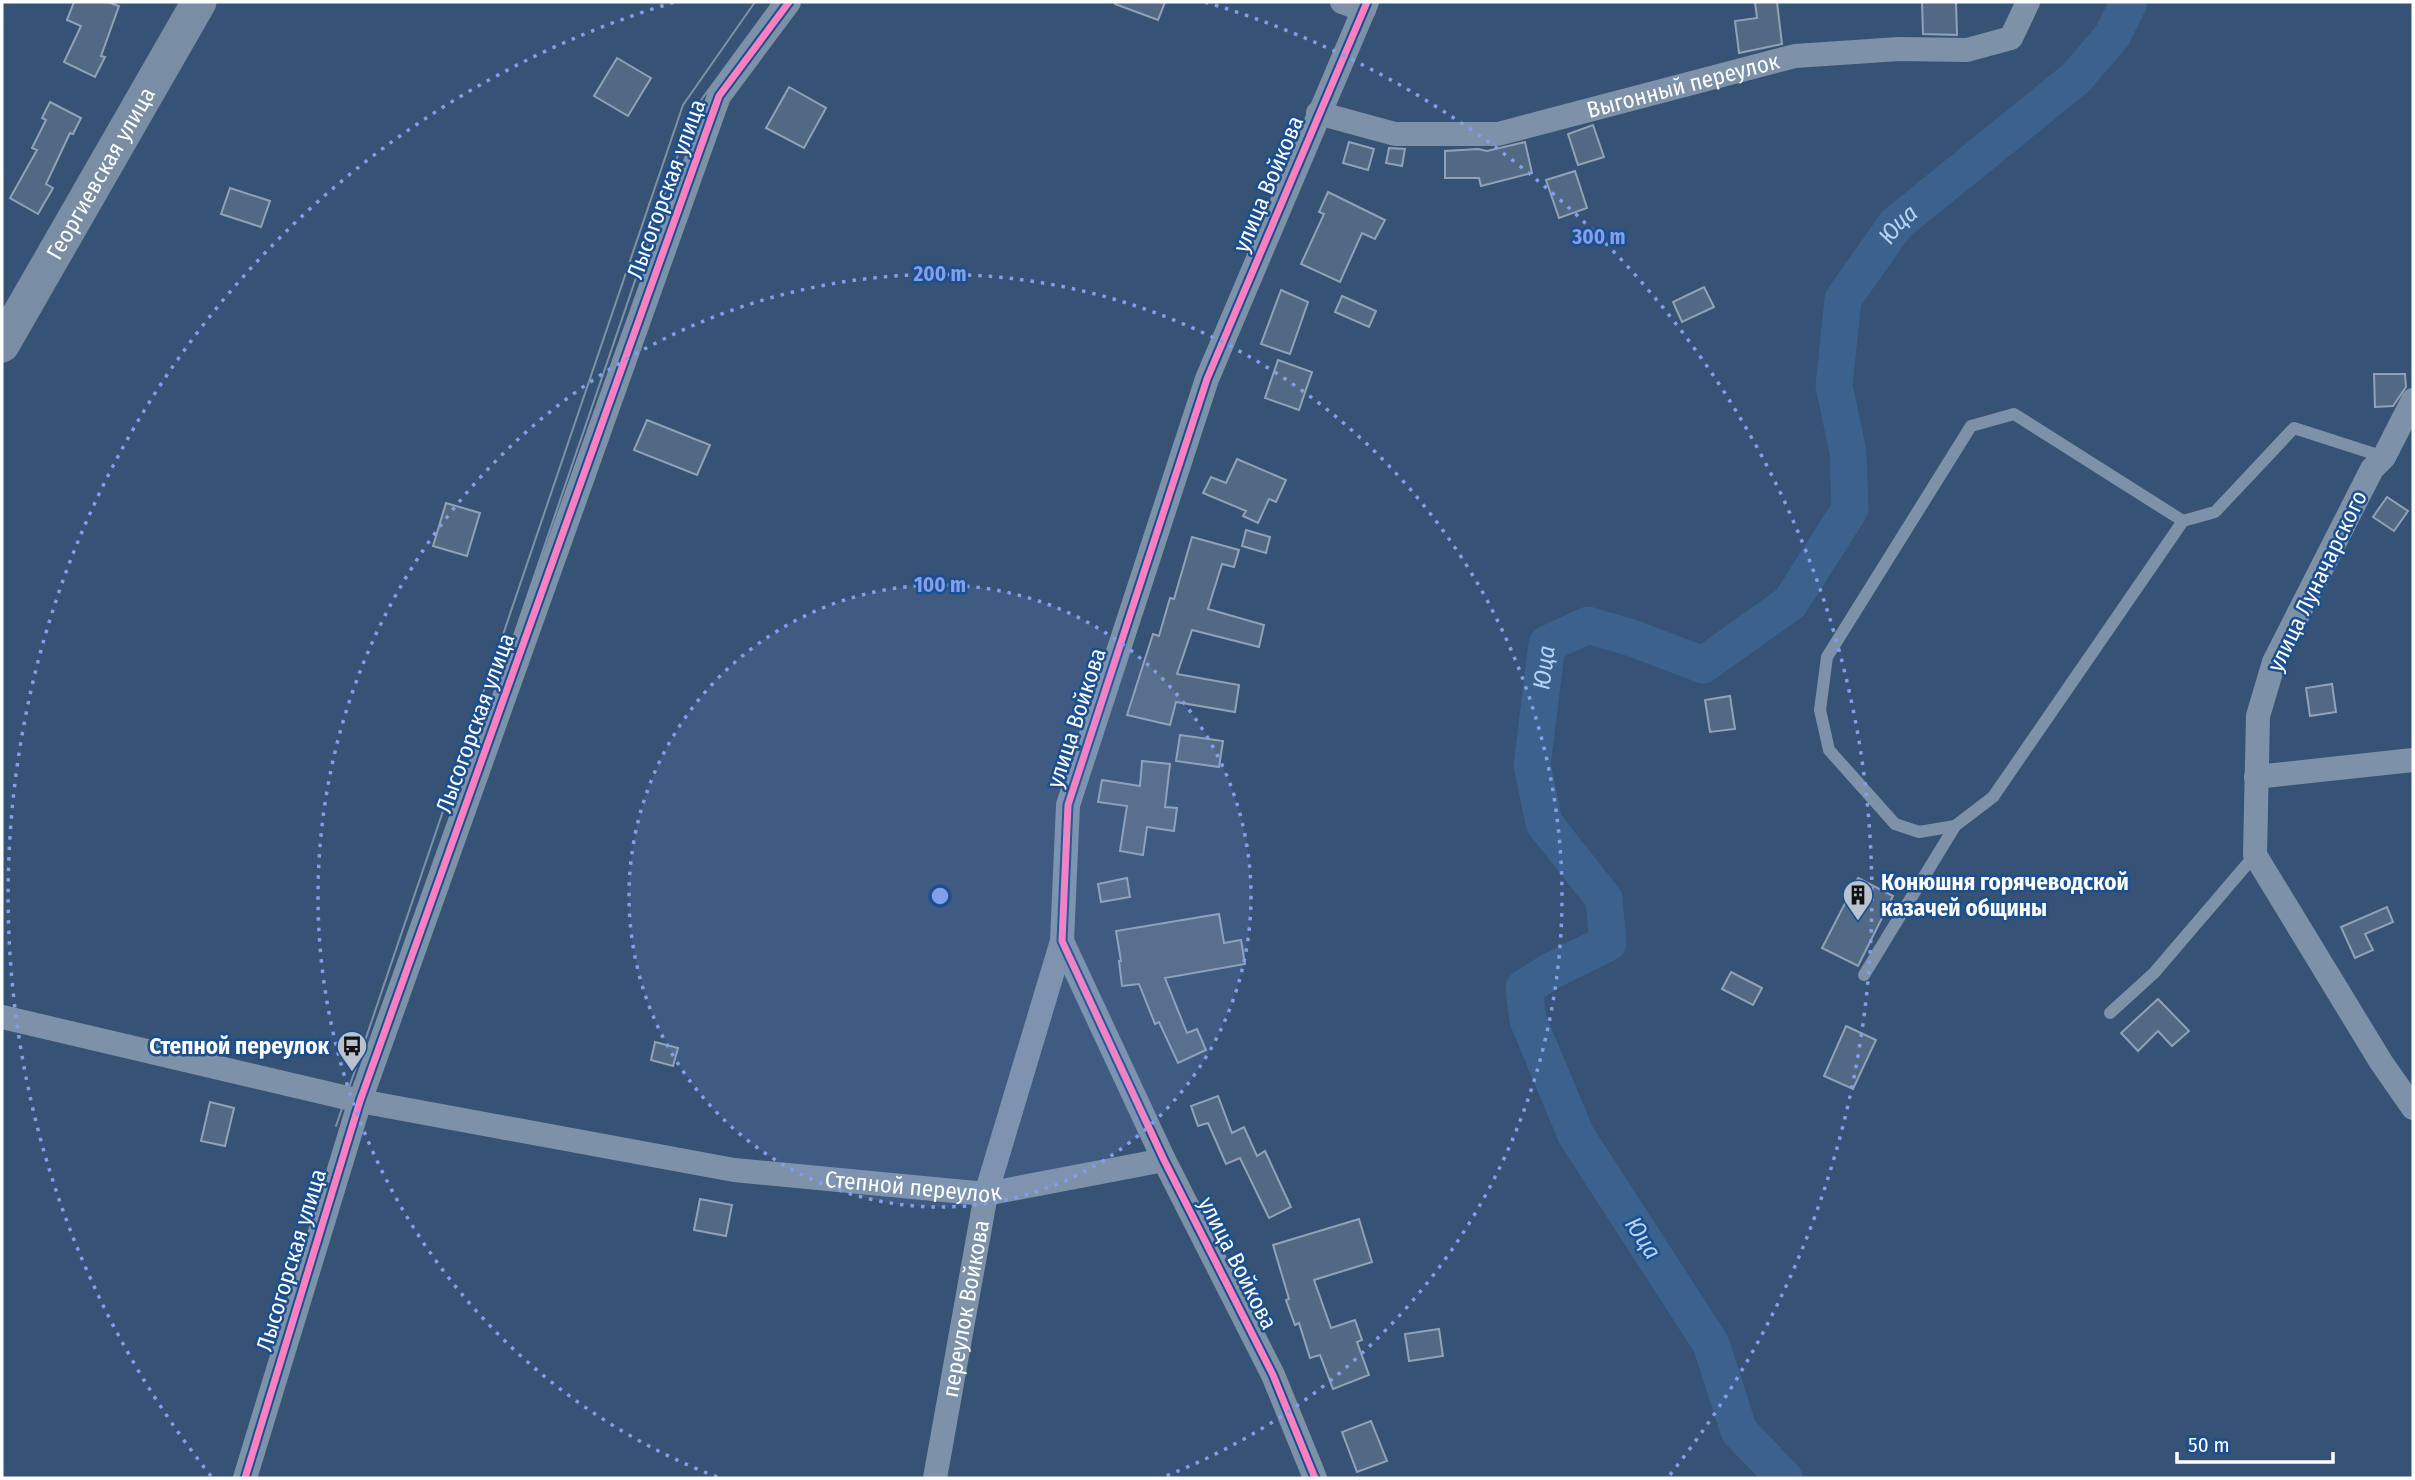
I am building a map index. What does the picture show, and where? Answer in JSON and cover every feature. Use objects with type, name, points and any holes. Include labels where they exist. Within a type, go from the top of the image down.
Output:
[{"type":"main road","name":"Георгиевская улица","points":[[2,345],[199,2]]},
{"type":"street","name":"Лысогорская улица","points":[[245,1478],[360,1101],[719,96],[789,2]]},
{"type":"street","name":"Выгонный переулок","points":[[1318,113],[1395,134],[1498,134],[1795,56],[1899,49],[1967,50],[2011,38],[2028,2]]},
{"type":"street","name":"улица Войкова","points":[[1315,1478],[1273,1375],[1164,1160],[1062,941],[1068,805],[1207,379],[1318,113],[1358,4]]},
{"type":"street","name":"улица Луначарского","points":[[2255,855],[2258,716],[2274,662],[2372,469],[2384,457],[2413,400]]},
{"type":"street","points":[[2256,778],[2413,760]]},
{"type":"street","points":[[2255,855],[2381,1062],[2413,1108]]},
{"type":"street","name":"переулок Войкова","points":[[935,1478],[986,1194],[1062,941]]},
{"type":"street","name":"Степной переулок","points":[[2,1017],[360,1101],[734,1170],[986,1194],[1164,1160]]},
{"type":"lane","points":[[1955,826],[1919,832],[1895,824],[1829,750],[1820,710],[1827,657],[1971,426],[2014,414],[2183,521]]},
{"type":"lane","points":[[1864,975],[1955,826],[1993,797],[2183,521],[2215,512],[2294,428],[2384,457]]},
{"type":"lane","points":[[2110,1013],[2154,973],[2255,855]]},
{"type":"building","points":[[74,2],[108,2],[119,6],[101,56],[105,57],[95,77],[64,62],[81,26],[67,20]]},
{"type":"building","points":[[1115,2],[1165,2],[1158,20]]},
{"type":"building","points":[[1755,2],[1777,2],[1782,44],[1739,53],[1735,21],[1757,18]]},
{"type":"building","points":[[1922,2],[1956,2],[1957,35],[1923,34]]},
{"type":"building","points":[[617,58],[651,78],[628,116],[594,96]]},
{"type":"building","points":[[789,87],[826,108],[804,148],[766,128]]},
{"type":"building","points":[[50,102],[81,118],[73,134],[70,133],[46,184],[53,188],[38,214],[10,198],[37,150],[32,148],[46,120],[42,118]]},
{"type":"building","points":[[1593,125],[1604,157],[1578,165],[1568,134]]},
{"type":"building","points":[[1349,142],[1374,149],[1368,170],[1343,163]]},
{"type":"building","points":[[1525,142],[1532,173],[1481,186],[1479,178],[1445,178],[1445,151],[1487,151]]},
{"type":"building","points":[[1389,148],[1405,149],[1402,166],[1386,163]]},
{"type":"building","points":[[1575,171],[1587,208],[1559,218],[1546,180]]},
{"type":"building","points":[[230,188],[270,201],[261,227],[221,214]]},
{"type":"building","points":[[1328,192],[1385,220],[1375,239],[1362,233],[1340,282],[1301,264],[1324,214],[1319,212]]},
{"type":"building","points":[[1704,287],[1714,307],[1682,322],[1673,302]]},
{"type":"building","points":[[1281,290],[1308,302],[1290,354],[1261,344]]},
{"type":"building","points":[[1342,296],[1376,311],[1369,327],[1335,312]]},
{"type":"building","points":[[1278,360],[1312,372],[1299,410],[1265,398]]},
{"type":"building","points":[[2374,374],[2405,374],[2406,387],[2393,406],[2375,407]]},
{"type":"building","points":[[647,420],[710,445],[697,475],[634,450]]},
{"type":"building","points":[[1237,459],[1286,480],[1276,502],[1269,499],[1258,523],[1243,516],[1246,511],[1203,493],[1211,477],[1226,483]]},
{"type":"building","points":[[2387,497],[2408,511],[2394,531],[2373,517]]},
{"type":"building","points":[[446,503],[480,513],[467,556],[433,546]]},
{"type":"building","points":[[1246,530],[1270,537],[1266,553],[1242,546]]},
{"type":"building","points":[[1192,537],[1239,550],[1234,567],[1222,564],[1208,609],[1264,625],[1259,647],[1192,630],[1177,674],[1239,685],[1235,712],[1176,702],[1170,725],[1127,715],[1153,634],[1159,636],[1170,598],[1174,599]]},
{"type":"building","points":[[2332,684],[2336,712],[2310,716],[2306,688]]},
{"type":"building","points":[[1730,696],[1735,729],[1710,732],[1705,700]]},
{"type":"building","points":[[1180,735],[1223,741],[1219,767],[1176,761]]},
{"type":"building","points":[[1142,761],[1170,764],[1165,807],[1177,808],[1174,831],[1147,827],[1143,855],[1120,851],[1127,806],[1098,802],[1102,780],[1140,786]]},
{"type":"building","points":[[1127,878],[1130,897],[1101,902],[1098,884]]},
{"type":"building","name":"Конюшня горячеводской казачей общины","points":[[1858,878],[1893,896],[1858,966],[1822,948]]},
{"type":"building","points":[[2387,907],[2393,922],[2365,934],[2373,950],[2355,958],[2341,927]]},
{"type":"building","points":[[1219,914],[1224,943],[1241,940],[1245,964],[1165,978],[1187,1033],[1197,1029],[1206,1050],[1178,1063],[1159,1022],[1155,1024],[1139,984],[1122,986],[1116,931]]},
{"type":"building","points":[[1731,972],[1762,988],[1753,1005],[1722,989]]},
{"type":"building","points":[[2158,999],[2189,1031],[2172,1046],[2158,1031],[2138,1051],[2121,1033]]},
{"type":"building","points":[[1846,1026],[1876,1040],[1853,1089],[1824,1076]]},
{"type":"building","points":[[655,1042],[678,1048],[673,1066],[651,1060]]},
{"type":"building","points":[[1218,1096],[1232,1133],[1244,1127],[1257,1156],[1265,1151],[1291,1207],[1269,1218],[1240,1158],[1226,1164],[1208,1123],[1198,1126],[1191,1106]]},
{"type":"building","points":[[210,1102],[234,1108],[225,1146],[201,1141]]},
{"type":"building","points":[[700,1199],[732,1205],[726,1236],[694,1230]]},
{"type":"building","points":[[1359,1219],[1372,1262],[1314,1280],[1331,1328],[1355,1320],[1362,1340],[1357,1342],[1369,1375],[1333,1389],[1320,1355],[1310,1358],[1299,1323],[1295,1325],[1273,1245]]},
{"type":"building","points":[[1439,1329],[1443,1356],[1409,1361],[1405,1334]]},
{"type":"building","points":[[1371,1421],[1387,1461],[1357,1472],[1342,1432]]},
{"type":"waterway","name":"Юца","points":[[1784,1478],[1739,1431],[1711,1344],[1576,1135],[1528,1020],[1524,988],[1551,971],[1608,943],[1604,899],[1544,823],[1532,765],[1547,644],[1588,625],[1632,638],[1703,665],[1790,603],[1850,509],[1848,452],[1834,386],[1843,299],[1896,224],[2076,78],[2112,36],[2129,2]]},
{"type":"tram line","points":[[336,1126],[683,105],[755,2]]},
{"type":"tram line","points":[[240,1478],[344,1133],[693,111],[773,2]]},
{"type":"cycle path","points":[[245,1478],[360,1101],[719,96],[789,2]]},
{"type":"cycle path","points":[[1315,1478],[1273,1375],[1164,1160],[1062,941],[1068,805],[1207,379],[1367,2]]},
{"type":"place","name":"Конюшня горячеводской казачей общины","points":[[1858,922]]},
{"type":"place","name":"Степной переулок","points":[[352,1073]]}]
